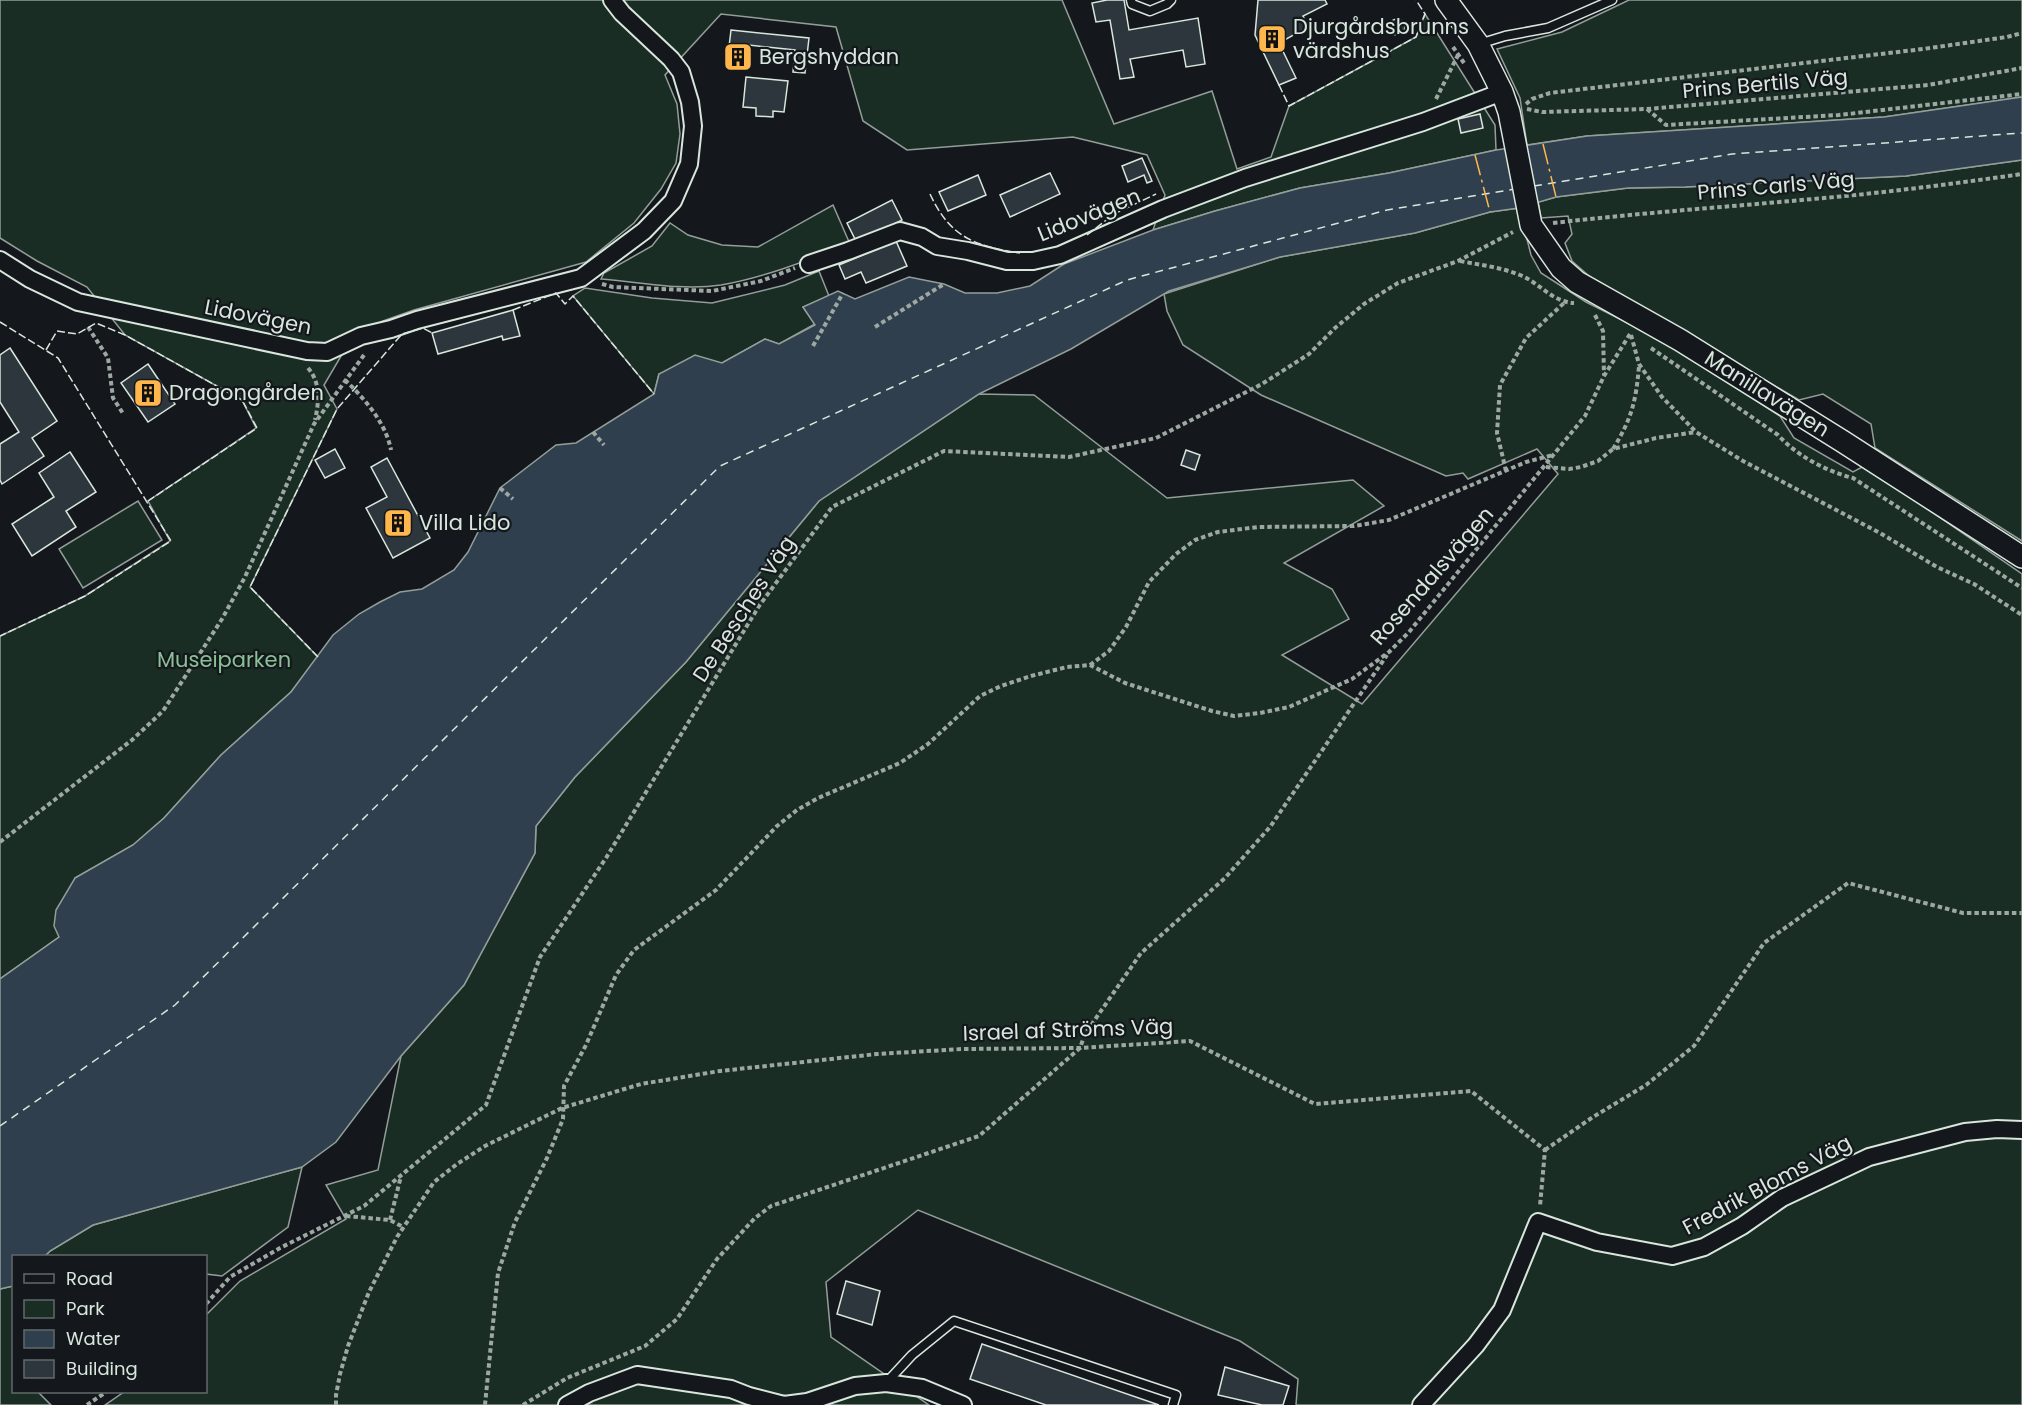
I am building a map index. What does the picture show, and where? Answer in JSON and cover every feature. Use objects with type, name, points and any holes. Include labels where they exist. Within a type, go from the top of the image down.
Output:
[{"type":"street","name":"Lidovägen","points":[[0,260],[30,279],[78,302],[307,351],[327,352],[361,336],[581,278],[644,231],[673,201],[689,164],[693,126],[690,102],[681,72],[671,59],[622,14],[612,0]]},
{"type":"street","points":[[1446,0],[1478,44],[1515,113],[1530,221]]},
{"type":"street","name":"Lidovägen","points":[[808,264],[900,231],[922,237],[937,246],[1007,261],[1033,261],[1060,255],[1163,209],[1245,178],[1423,122],[1502,92]]},
{"type":"street","name":"Manillavägen","points":[[1530,221],[1561,268],[1590,298],[1624,309],[1680,340],[2022,557]]},
{"type":"street","name":"Fredrik Bloms Väg","points":[[1538,1222],[1597,1242],[1672,1256],[1704,1247],[1742,1226],[1782,1198],[1869,1157],[1965,1132],[1997,1129],[2022,1130]]},
{"type":"street","points":[[1421,1405],[1476,1345],[1502,1310],[1538,1222]]},
{"type":"street","points":[[567,1405],[588,1393],[637,1375],[731,1389],[784,1405],[807,1402],[855,1386],[886,1383],[922,1388],[963,1405]]},
{"type":"lane","points":[[1131,0],[1132,4],[1150,10],[1167,4],[1171,0]]},
{"type":"lane","points":[[1478,44],[1548,28],[1612,0]]},
{"type":"lane","points":[[886,1383],[912,1355],[954,1321],[1176,1395],[1173,1405]]},
{"type":"path","points":[[1515,113],[1532,99],[1550,93],[1923,49],[2022,33]]},
{"type":"path","points":[[1423,122],[1444,86],[1458,54]]},
{"type":"path","name":"Prins Bertils Väg","points":[[1515,113],[1647,109],[1928,85],[2022,68]]},
{"type":"path","points":[[1647,109],[1666,124],[1839,115],[2022,94]]},
{"type":"path","name":"Prins Carls Väg","points":[[1530,221],[1812,199],[1913,189],[2022,174]]},
{"type":"path","name":"De Besches Väg","points":[[207,1303],[230,1277],[280,1248],[364,1206],[486,1105],[540,957],[606,858],[759,606],[832,507],[944,451],[1070,457],[1156,438],[1262,384],[1309,354],[1364,304],[1398,283],[1458,261],[1530,221]]},
{"type":"path","points":[[1458,261],[1496,267],[1523,276],[1564,303]]},
{"type":"path","points":[[581,278],[613,287],[712,291],[761,281],[808,264]]},
{"type":"path","points":[[874,327],[944,284]]},
{"type":"path","points":[[813,346],[843,293]]},
{"type":"path","points":[[1506,471],[1497,433],[1500,385],[1526,338],[1564,303],[1590,298],[1603,331],[1604,376]]},
{"type":"path","points":[[1624,309],[1639,364],[1662,397],[1696,432],[1743,461],[1880,532],[1937,567],[1974,584],[2022,615]]},
{"type":"path","points":[[88,327],[108,358],[113,398],[124,415]]},
{"type":"path","points":[[1630,334],[1640,341]]},
{"type":"path","name":"Rosendalsvägen","points":[[1090,666],[1125,683],[1234,716],[1289,707],[1352,679],[1389,652],[1409,632],[1545,467],[1585,416],[1604,376],[1630,334]]},
{"type":"path","points":[[1650,348],[1778,435],[1788,446],[1831,472],[1853,478],[2022,588]]},
{"type":"path","points":[[0,842],[132,740],[163,711],[222,619],[245,577],[314,424],[368,351]]},
{"type":"path","points":[[1545,467],[1581,468],[1598,461],[1613,449],[1627,426],[1634,407],[1639,364]]},
{"type":"path","points":[[306,365],[313,374],[319,400],[314,424]]},
{"type":"path","points":[[345,380],[355,389],[388,435],[391,450]]},
{"type":"path","points":[[593,432],[604,445]]},
{"type":"path","points":[[1613,449],[1696,432]]},
{"type":"path","points":[[485,1405],[498,1273],[515,1222],[547,1158],[563,1119],[564,1086],[586,1045],[616,975],[634,950],[716,890],[777,826],[797,810],[818,798],[900,763],[928,744],[980,696],[1000,686],[1031,676],[1067,667],[1090,666],[1109,651],[1126,627],[1149,582],[1176,554],[1195,540],[1218,532],[1258,527],[1354,526],[1389,520],[1526,462],[1553,455]]},
{"type":"path","points":[[500,488],[513,499]]},
{"type":"path","points":[[523,1405],[567,1378],[645,1346],[678,1319],[717,1259],[755,1218],[771,1206],[979,1136],[1055,1072],[1080,1048],[1085,1034],[1141,953],[1225,878],[1270,827],[1389,652]]},
{"type":"path","points":[[1538,1222],[1545,1150],[1646,1085],[1694,1046],[1764,943],[1848,883],[1963,913],[2022,913]]},
{"type":"path","name":"Israel af Ströms Väg","points":[[562,1108],[641,1084],[720,1071],[877,1054],[963,1049],[1080,1048],[1190,1041],[1315,1104],[1470,1091],[1545,1150]]},
{"type":"path","points":[[336,1405],[340,1374],[348,1346],[369,1292],[403,1227],[434,1182],[485,1146],[562,1108]]},
{"type":"path","points":[[390,1220],[401,1176]]},
{"type":"path","points":[[346,1216],[390,1220],[403,1227]]},
{"type":"path","points":[[87,1405],[105,1393]]},
{"type":"green space","name":"Museiparken","points":[[0,0],[1062,0],[1114,124],[1212,91],[1237,169],[1271,157],[1289,106],[1416,37],[1425,14],[1495,125],[1496,150],[1389,173],[1300,188],[1153,230],[1165,195],[1147,155],[1073,137],[907,150],[863,121],[836,27],[721,14],[665,75],[677,104],[680,134],[676,163],[661,189],[634,223],[586,262],[414,310],[383,321],[351,339],[324,385],[337,409],[250,587],[318,657],[291,692],[221,755],[164,818],[133,845],[75,878],[59,937],[0,979],[0,636],[85,596],[170,541],[148,501],[256,428],[242,400],[125,335],[87,287],[37,261],[0,238]]},
{"type":"green space","points":[[1629,0],[2022,0],[2022,97],[1884,117],[1587,136],[1527,145],[1520,98],[1497,49],[1562,32]]},
{"type":"green space","points":[[2022,160],[2022,541],[1875,448],[1871,424],[1823,394],[1799,400],[1589,276],[1572,261],[1565,243],[1572,234],[1568,216],[1541,218],[1538,202],[1556,197],[1628,188],[1906,176]]},
{"type":"green space","points":[[833,205],[850,244],[771,273],[738,282],[706,287],[676,287],[601,279],[604,273],[652,246],[670,223],[688,235],[722,245],[758,247]]},
{"type":"green space","points":[[1519,208],[1531,255],[1541,273],[1586,302],[1658,338],[1780,416],[1794,438],[1853,472],[1862,467],[2022,574],[2022,1405],[1296,1405],[1298,1379],[1240,1341],[918,1210],[826,1282],[831,1337],[929,1405],[105,1405],[123,1393],[207,1393],[207,1314],[240,1281],[346,1219],[326,1185],[378,1170],[401,1056],[464,985],[535,853],[536,826],[575,777],[686,662],[819,501],[979,394],[1034,395],[1167,498],[1353,480],[1384,506],[1284,563],[1332,589],[1349,619],[1282,655],[1362,704],[1558,474],[1537,449],[1468,479],[1463,473],[1446,476],[1261,395],[1183,345],[1167,311],[1164,294],[1280,257],[1415,233],[1490,212]]},
{"type":"green space","points":[[819,271],[829,296],[803,307],[815,324],[779,344],[765,339],[722,363],[659,374],[654,394],[573,296],[585,288],[652,298],[712,303],[785,285]]},
{"type":"green space","points":[[138,501],[162,540],[83,588],[59,549]]},
{"type":"green space","points":[[302,1167],[288,1227],[222,1276],[207,1274],[207,1255],[46,1255],[93,1225]]},
{"type":"green space","points":[[12,1286],[12,1393],[39,1393],[51,1405],[0,1405],[0,1289]]},
{"type":"water","points":[[2022,97],[2022,160],[1906,176],[1628,188],[1556,197],[1415,233],[1280,257],[1169,291],[1071,349],[979,394],[819,501],[686,662],[575,777],[536,826],[535,853],[464,985],[401,1056],[336,1142],[302,1167],[93,1225],[46,1255],[12,1255],[12,1286],[0,1289],[0,979],[59,937],[54,926],[56,910],[75,878],[133,845],[164,818],[221,755],[291,692],[333,635],[359,614],[380,602],[400,592],[422,589],[454,570],[468,552],[500,488],[556,445],[576,443],[654,394],[659,374],[695,355],[722,363],[765,339],[779,344],[815,325],[803,307],[838,291],[855,299],[909,277],[944,284],[965,293],[997,293],[1030,286],[1064,264],[1153,230],[1300,188],[1389,173],[1496,150],[1587,136],[1884,117]]},
{"type":"building","points":[[1124,0],[1129,30],[1198,18],[1205,64],[1186,67],[1183,50],[1130,59],[1134,77],[1120,79],[1110,20],[1096,22],[1092,3]]},
{"type":"building","name":"Djurgårdsbrunns värdshus","points":[[1258,0],[1325,0],[1327,4],[1303,16],[1308,27],[1279,43],[1296,78],[1279,85],[1255,35]]},
{"type":"building","points":[[1397,19],[1403,21],[1405,27],[1403,33],[1397,35],[1391,33],[1389,27],[1391,21]]},
{"type":"building","name":"Bergshyddan","points":[[731,30],[809,38],[805,73],[793,72],[795,50],[749,45],[746,66],[727,64]]},
{"type":"building","points":[[746,77],[788,81],[784,112],[773,111],[773,117],[756,116],[756,108],[743,107]]},
{"type":"building","points":[[1480,114],[1483,128],[1461,133],[1458,119]]},
{"type":"building","points":[[1142,158],[1152,181],[1147,183],[1144,175],[1128,182],[1122,166]]},
{"type":"building","points":[[1050,173],[1060,194],[1010,217],[1000,195]]},
{"type":"building","points":[[978,175],[986,195],[948,211],[939,192]]},
{"type":"building","points":[[892,200],[902,220],[857,243],[847,223]]},
{"type":"building","points":[[896,241],[907,266],[866,283],[861,272],[845,279],[839,265]]},
{"type":"building","points":[[513,310],[520,336],[503,340],[502,336],[438,354],[432,333]]},
{"type":"building","points":[[10,348],[57,421],[32,438],[44,456],[2,484],[0,444],[19,432],[0,402],[0,355]]},
{"type":"building","name":"Dragongården","points":[[148,364],[175,404],[148,422],[121,383]]},
{"type":"building","points":[[335,449],[345,468],[325,478],[315,460]]},
{"type":"building","points":[[1186,450],[1200,455],[1195,470],[1181,465]]},
{"type":"building","points":[[70,452],[96,492],[66,511],[76,527],[32,556],[12,524],[54,497],[39,473]]},
{"type":"building","name":"Villa Lido","points":[[387,458],[430,538],[393,558],[366,508],[387,497],[371,467]]},
{"type":"building","points":[[846,1281],[880,1291],[872,1325],[837,1314]]},
{"type":"building","points":[[982,1344],[1159,1405],[1046,1405],[970,1379]]},
{"type":"building","points":[[1225,1367],[1289,1386],[1283,1405],[1262,1405],[1218,1395]]},
{"type":"ferry route","points":[[1534,186],[1732,154],[2022,133]]},
{"type":"ferry route","points":[[0,1126],[175,1005],[720,466],[1127,280],[1387,210],[1515,189]]},
{"type":"fence","points":[[1279,85],[1289,106],[1416,37],[1425,14],[1416,0]]},
{"type":"fence","points":[[930,194],[946,220],[965,237],[989,247],[1020,253]]},
{"type":"fence","points":[[1087,235],[1114,214],[1156,194]]},
{"type":"fence","points":[[513,310],[556,293],[565,304],[573,296],[654,394]]},
{"type":"fence","points":[[0,322],[58,358],[171,541],[85,596],[0,636]]},
{"type":"fence","points":[[46,350],[57,331],[77,334],[96,323],[125,335],[242,400],[257,428],[148,501]]},
{"type":"fence","points":[[318,657],[250,587],[337,409],[402,334],[423,328],[432,333]]},
{"type":"power","points":[[1543,144],[1556,197]]},
{"type":"power","points":[[1475,155],[1490,212]]},
{"type":"place","name":"Djurgårdsbrunns värdshus","points":[[1272,39]]},
{"type":"place","name":"Bergshyddan","points":[[738,57]]},
{"type":"place","name":"Dragongården","points":[[148,393]]},
{"type":"place","name":"Villa Lido","points":[[398,523]]}]
